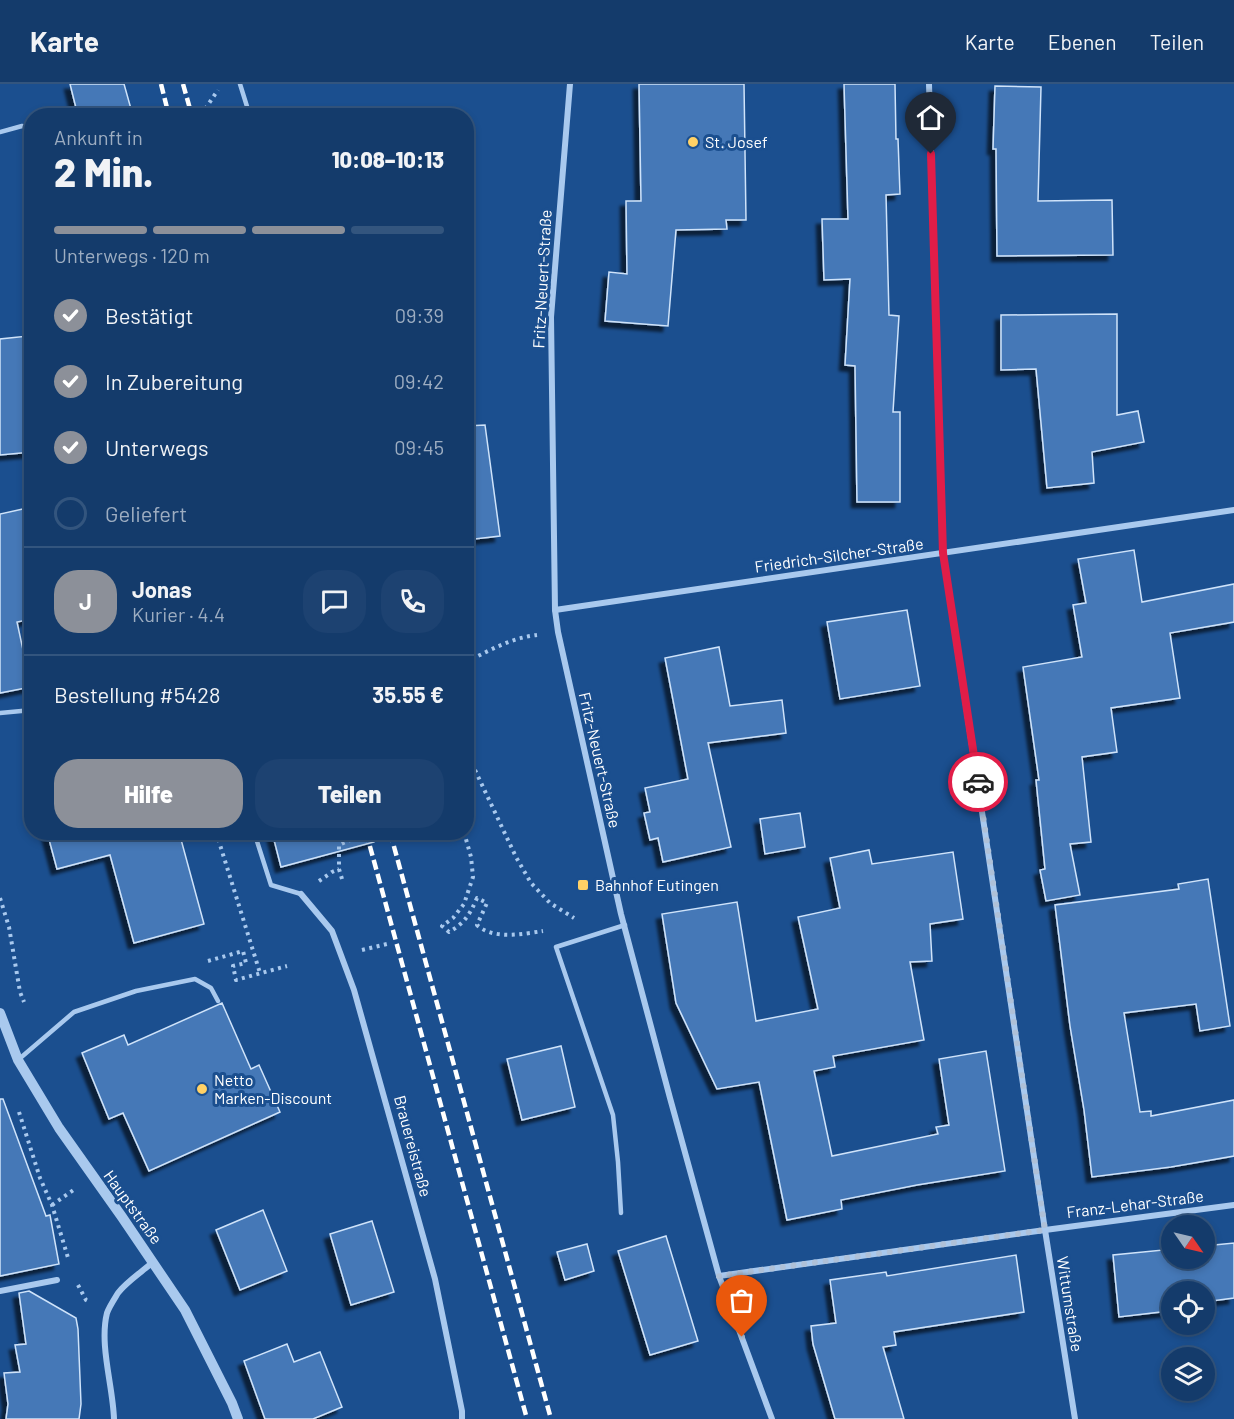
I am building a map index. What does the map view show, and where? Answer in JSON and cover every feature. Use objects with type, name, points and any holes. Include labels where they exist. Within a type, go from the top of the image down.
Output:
[{"type":"street","name":"Fritz-Neuert-Straße","points":[[570,84],[551,317],[555,610],[558,632],[625,925],[667,1087],[719,1276],[772,1419]]},
{"type":"street","name":"Wittumstraße","points":[[928,84],[943,553],[1075,1419]]},
{"type":"street","name":"Friedrich-Silcher-Straße","points":[[555,610],[1234,510]]},
{"type":"street","name":"Brauereistraße","points":[[301,894],[332,931],[354,990],[435,1279],[462,1419]]},
{"type":"street","name":"Hauptstraße","points":[[0,1013],[18,1060],[59,1128],[185,1310],[238,1419]]},
{"type":"street","name":"Franz-Lehar-Straße","points":[[719,1276],[1234,1205]]},
{"type":"street","points":[[114,1419],[105,1334],[108,1312],[120,1291],[153,1261]]},
{"type":"street","points":[[0,1291],[57,1280]]},
{"type":"lane","points":[[240,84],[248,108]]},
{"type":"lane","points":[[0,132],[24,126]]},
{"type":"lane","points":[[0,713],[24,711]]},
{"type":"lane","points":[[257,840],[271,885],[301,894]]},
{"type":"lane","points":[[621,1213],[613,1115],[556,947],[625,925]]},
{"type":"lane","points":[[18,1060],[74,1012],[136,991],[195,980],[210,988],[218,1001]]},
{"type":"path","points":[[206,108],[222,84]]},
{"type":"path","points":[[474,658],[521,637],[558,632]]},
{"type":"path","points":[[474,769],[516,857],[531,883],[550,903],[582,923]]},
{"type":"path","points":[[218,840],[260,973]]},
{"type":"path","points":[[342,879],[339,869],[339,845],[350,840]]},
{"type":"path","points":[[466,840],[473,877],[464,904],[453,918],[442,926],[449,932],[460,926],[470,914],[477,898],[487,903],[477,925],[483,931],[511,935]]},
{"type":"path","points":[[0,898],[9,927],[20,992],[28,1012]]},
{"type":"path","points":[[363,950],[387,944]]},
{"type":"path","points":[[234,954],[243,951],[246,963],[233,966],[236,980],[287,966]]},
{"type":"path","points":[[17,1106],[40,1178],[52,1205],[70,1266]]},
{"type":"building","points":[[70,84],[124,84],[131,108],[76,108]]},
{"type":"building","name":"St. Josef","points":[[639,84],[744,84],[746,220],[726,220],[727,229],[676,230],[668,326],[605,321],[609,272],[627,274],[626,201],[641,201]]},
{"type":"building","points":[[844,84],[895,84],[900,194],[886,195],[889,315],[899,316],[893,412],[900,412],[900,502],[857,502],[855,366],[845,365],[850,279],[824,280],[822,219],[848,219]]},
{"type":"building","points":[[995,86],[1041,87],[1038,201],[1112,200],[1113,255],[997,256],[996,149],[993,149]]},
{"type":"building","points":[[1117,314],[1117,415],[1138,411],[1144,442],[1092,452],[1094,483],[1047,488],[1036,369],[1001,370],[1001,315]]},
{"type":"building","points":[[24,336],[24,453],[0,455],[0,339]]},
{"type":"building","points":[[485,425],[500,536],[474,539],[474,426]]},
{"type":"building","points":[[24,509],[24,621],[17,622],[24,654],[24,688],[0,693],[0,514]]},
{"type":"building","points":[[1134,550],[1142,602],[1234,584],[1234,622],[1170,633],[1180,698],[1111,708],[1117,752],[1082,757],[1091,842],[1070,844],[1080,895],[1046,901],[1040,870],[1045,869],[1036,780],[1039,780],[1023,667],[1082,657],[1073,605],[1086,603],[1078,559]]},
{"type":"building","points":[[907,610],[920,686],[840,699],[827,622]]},
{"type":"building","points":[[719,647],[730,706],[782,700],[786,733],[708,743],[731,847],[663,862],[658,838],[650,840],[644,813],[650,812],[645,788],[688,779],[665,658]]},
{"type":"building","points":[[800,813],[805,847],[765,854],[760,819]]},
{"type":"building","points":[[49,840],[181,840],[204,924],[134,943],[110,855],[57,869]]},
{"type":"building","points":[[274,840],[374,840],[374,842],[281,867]]},
{"type":"building","points":[[869,850],[872,864],[953,852],[963,919],[930,924],[932,961],[910,962],[924,1040],[833,1056],[835,1067],[814,1071],[832,1156],[938,1134],[936,1127],[949,1125],[939,1059],[986,1051],[1005,1171],[841,1200],[842,1209],[787,1220],[759,1082],[717,1089],[676,1003],[662,914],[737,902],[756,1021],[818,1009],[798,917],[840,908],[830,858]]},
{"type":"building","points":[[1208,879],[1230,1026],[1200,1031],[1196,1004],[1124,1013],[1140,1112],[1151,1111],[1151,1116],[1234,1100],[1234,1156],[1092,1177],[1055,905],[1179,889],[1178,884]]},
{"type":"building","points":[[222,1003],[251,1069],[259,1065],[280,1112],[149,1171],[123,1113],[109,1119],[82,1053],[124,1035],[128,1045]]},
{"type":"building","points":[[561,1046],[575,1107],[522,1120],[507,1059]]},
{"type":"building","points":[[0,1099],[3,1099],[46,1216],[50,1215],[59,1264],[0,1276]]},
{"type":"building","points":[[263,1210],[287,1271],[240,1290],[216,1230]]},
{"type":"building","points":[[372,1221],[394,1292],[351,1305],[330,1234]]},
{"type":"building","points":[[666,1236],[698,1341],[650,1355],[618,1251]]},
{"type":"building","points":[[1234,1243],[1234,1298],[1215,1301],[1215,1281],[1161,1281],[1161,1312],[1119,1317],[1113,1255],[1161,1250],[1161,1269],[1215,1269],[1215,1245]]},
{"type":"building","points":[[587,1244],[594,1271],[565,1280],[557,1252]]},
{"type":"building","points":[[1016,1255],[1024,1312],[894,1332],[896,1345],[883,1347],[904,1419],[835,1419],[813,1344],[811,1326],[836,1323],[830,1280],[886,1272],[887,1276]]},
{"type":"building","points":[[29,1291],[76,1318],[81,1404],[79,1419],[6,1419],[8,1404],[4,1373],[20,1372],[15,1345],[26,1344],[19,1293]]},
{"type":"building","points":[[287,1344],[294,1362],[320,1352],[342,1407],[313,1419],[265,1419],[244,1361]]},
{"type":"railway","points":[[161,84],[167,108]]},
{"type":"railway","points":[[183,84],[190,108]]},
{"type":"railway","points":[[368,840],[527,1419]]},
{"type":"railway","points":[[392,840],[551,1419]]},
{"type":"way so far","points":[[742,1337],[719,1276],[1045,1230],[978,782]]},
{"type":"place","name":"St. Josef","points":[[693,142]]},
{"type":"place","name":"Bahnhof Eutingen","points":[[583,885]]},
{"type":"place","name":"Netto Marken-Discount","points":[[202,1089]]},
{"type":"route","points":[[931,154],[943,553],[978,782]]}]
